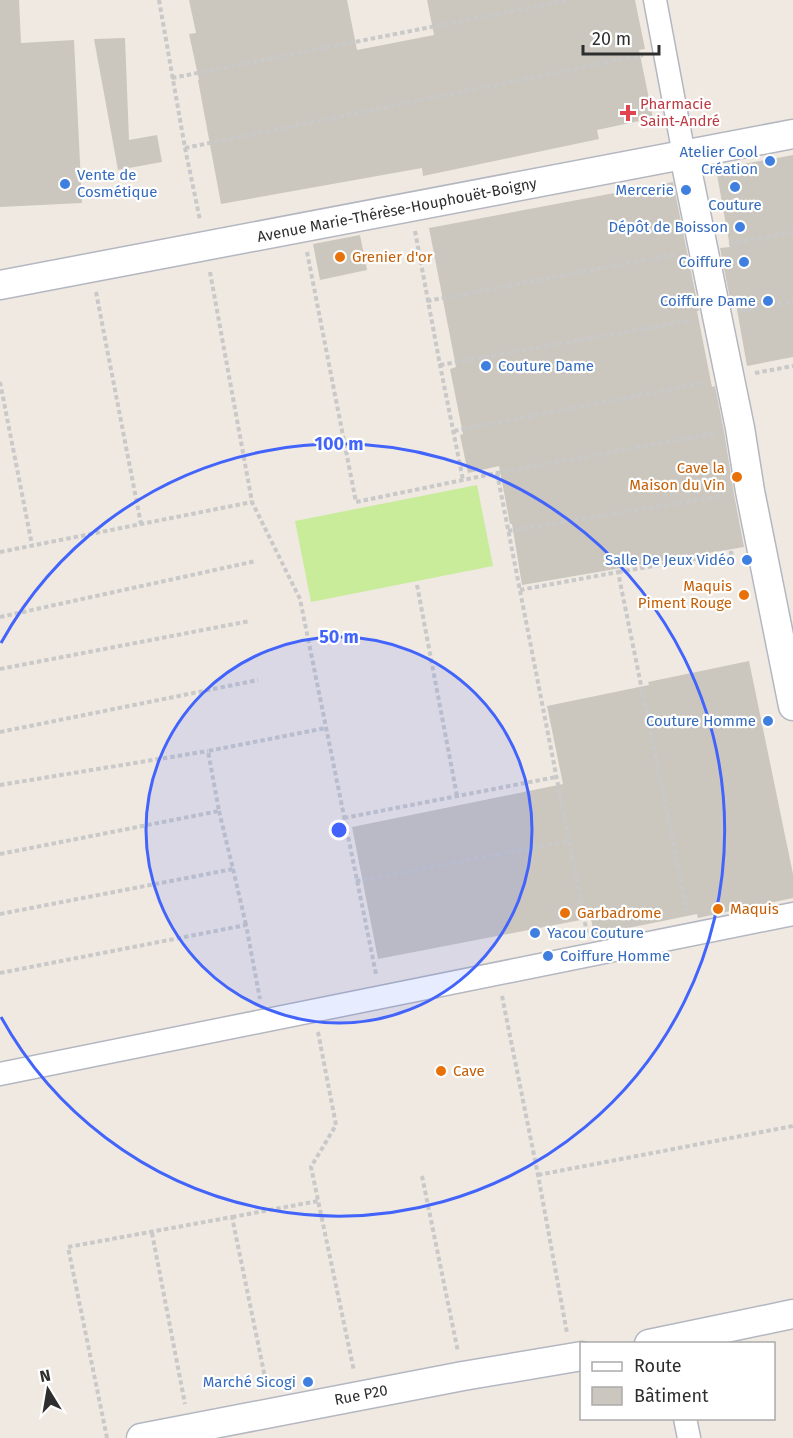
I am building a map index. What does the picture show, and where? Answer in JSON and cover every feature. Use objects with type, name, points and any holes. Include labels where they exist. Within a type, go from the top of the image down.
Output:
[{"type":"street","points":[[655,0],[793,706]]},
{"type":"street","name":"Avenue Marie-Thérèse-Houphouët-Boigny","points":[[0,285],[793,134]]},
{"type":"street","points":[[0,1074],[793,914]]},
{"type":"street","points":[[664,1342],[793,1314]]},
{"type":"street","name":"Rue P20","points":[[141,1438],[462,1376],[576,1357]]},
{"type":"street","points":[[685,1420],[689,1438]]},
{"type":"path","points":[[159,0],[184,148],[205,246],[252,502],[300,599],[381,997]]},
{"type":"path","points":[[172,78],[568,0]]},
{"type":"path","points":[[184,148],[665,50]]},
{"type":"path","points":[[411,207],[463,480]]},
{"type":"path","points":[[303,228],[356,502],[740,428]]},
{"type":"path","points":[[428,301],[793,232]]},
{"type":"path","points":[[92,268],[141,524]]},
{"type":"path","points":[[440,365],[793,301]]},
{"type":"path","points":[[454,431],[793,366]]},
{"type":"path","points":[[0,382],[32,545]]},
{"type":"path","points":[[497,473],[592,955]]},
{"type":"path","points":[[508,531],[750,491]]},
{"type":"path","points":[[0,552],[252,502]]},
{"type":"path","points":[[520,590],[762,548]]},
{"type":"path","points":[[0,617],[256,561]]},
{"type":"path","points":[[618,572],[692,935]]},
{"type":"path","points":[[417,585],[457,796]]},
{"type":"path","points":[[0,669],[250,621]]},
{"type":"path","points":[[0,732],[258,680]]},
{"type":"path","points":[[0,785],[208,751],[326,728]]},
{"type":"path","points":[[208,751],[219,811],[246,925],[264,1021]]},
{"type":"path","points":[[344,818],[556,777]]},
{"type":"path","points":[[0,854],[219,811]]},
{"type":"path","points":[[356,881],[569,841]]},
{"type":"path","points":[[0,914],[233,869]]},
{"type":"path","points":[[0,973],[246,925]]},
{"type":"path","points":[[498,974],[576,1357]]},
{"type":"path","points":[[314,1011],[336,1125],[311,1167],[359,1396]]},
{"type":"path","points":[[538,1175],[793,1126]]},
{"type":"path","points":[[422,1176],[462,1376]]},
{"type":"path","points":[[107,1438],[68,1247],[318,1201]]},
{"type":"path","points":[[232,1217],[272,1412]]},
{"type":"path","points":[[152,1233],[190,1428]]},
{"type":"green space","points":[[477,485],[493,566],[311,602],[295,521]]},
{"type":"building","points":[[0,0],[19,0],[21,43],[74,40],[82,203],[0,207]]},
{"type":"building","points":[[189,0],[347,0],[357,50],[434,35],[427,0],[635,0],[645,49],[639,50],[653,118],[597,130],[599,139],[423,176],[422,168],[221,204],[189,34],[196,33]]},
{"type":"building","points":[[125,38],[129,140],[157,135],[162,162],[118,170],[94,39]]},
{"type":"building","points":[[793,155],[793,357],[747,366],[736,304],[731,304],[720,248],[730,247],[716,169]]},
{"type":"building","points":[[673,182],[712,387],[715,386],[724,431],[744,547],[522,585],[499,466],[468,473],[450,369],[456,367],[429,228]]},
{"type":"building","name":"Grenier d'or","points":[[360,235],[367,270],[320,280],[313,244]]},
{"type":"building","points":[[749,661],[793,874],[793,898],[698,918],[697,914],[594,935],[591,918],[378,959],[352,827],[563,784],[547,706]]},
{"type":"place","name":"Pharmacie Saint-André","points":[[628,113]]},
{"type":"place","name":"Atelier Cool Création","points":[[770,161]]},
{"type":"place","name":"Vente de Cosmétique","points":[[65,184]]},
{"type":"place","name":"Couture","points":[[735,187]]},
{"type":"place","name":"Mercerie","points":[[686,190]]},
{"type":"place","name":"Dépôt de Boisson","points":[[740,227]]},
{"type":"place","name":"Grenier d'or","points":[[340,257]]},
{"type":"place","name":"Coiffure","points":[[744,262]]},
{"type":"place","name":"Coiffure Dame","points":[[768,301]]},
{"type":"place","name":"Couture Dame","points":[[486,366]]},
{"type":"place","name":"Cave la Maison du Vin","points":[[737,477]]},
{"type":"place","name":"Salle De Jeux Vidéo","points":[[747,560]]},
{"type":"place","name":"Maquis Piment Rouge","points":[[744,595]]},
{"type":"place","name":"Couture Homme","points":[[768,721]]},
{"type":"place","name":"Maquis","points":[[718,909]]},
{"type":"place","name":"Garbadrome","points":[[565,913]]},
{"type":"place","name":"Yacou Couture","points":[[535,933]]},
{"type":"place","name":"Coiffure Homme","points":[[548,956]]},
{"type":"place","name":"Cave","points":[[441,1071]]},
{"type":"place","name":"Marché Sicogi","points":[[308,1382]]}]
